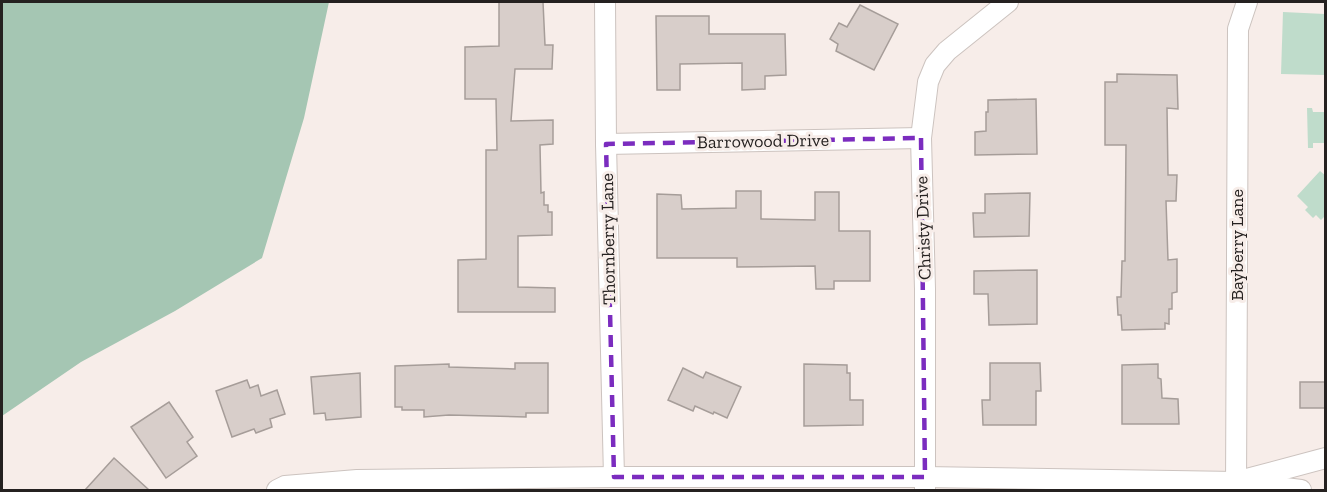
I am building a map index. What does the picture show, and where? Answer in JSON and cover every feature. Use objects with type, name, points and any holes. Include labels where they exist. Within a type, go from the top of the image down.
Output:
[{"type":"street","name":"Thornberry Lane","points":[[605,2],[614,477]]},
{"type":"street","name":"Christy Drive","points":[[925,484],[925,289],[921,138],[928,82],[935,65],[947,51],[1008,2]]},
{"type":"street","name":"Bayberry Lane","points":[[1236,486],[1238,29],[1247,2]]},
{"type":"street","name":"Barrowood Drive","points":[[606,144],[921,138]]},
{"type":"street","points":[[1236,486],[1326,458]]},
{"type":"street","points":[[277,490],[285,486],[357,480],[614,477],[925,484],[1236,486],[1301,490]]},
{"type":"highlighted area","points":[[921,138],[925,477],[614,477],[606,144]]},
{"type":"green space","points":[[2,2],[329,2],[304,118],[262,258],[175,311],[81,362],[2,416]]},
{"type":"green space","points":[[1283,12],[1325,14],[1325,75],[1281,74]]},
{"type":"green space","points":[[1307,108],[1312,108],[1313,112],[1325,112],[1325,143],[1313,143],[1313,148],[1308,148]]},
{"type":"green space","points":[[1320,171],[1326,176],[1325,216],[1321,220],[1316,215],[1313,218],[1305,210],[1308,207],[1297,196]]},
{"type":"building","points":[[499,2],[543,2],[545,45],[553,45],[552,69],[515,69],[511,121],[553,120],[553,144],[540,145],[541,193],[544,192],[544,205],[548,205],[548,212],[552,212],[552,235],[518,236],[518,287],[555,288],[555,312],[458,312],[458,260],[486,259],[486,150],[497,150],[496,99],[465,99],[465,47],[499,46]]},
{"type":"building","points":[[860,5],[898,24],[874,70],[836,51],[838,44],[830,39],[839,23],[847,27]]},
{"type":"building","points":[[656,16],[709,16],[709,34],[785,34],[786,75],[765,76],[765,89],[742,90],[742,63],[680,64],[680,90],[657,90]]},
{"type":"building","points":[[1117,74],[1177,75],[1178,109],[1167,108],[1168,175],[1177,175],[1176,201],[1166,201],[1168,260],[1177,259],[1177,292],[1172,293],[1172,309],[1169,309],[1169,324],[1165,323],[1165,329],[1122,330],[1121,315],[1118,315],[1117,297],[1121,297],[1122,261],[1125,261],[1126,145],[1105,145],[1105,82],[1117,82]]},
{"type":"building","points":[[1036,99],[1037,154],[975,155],[975,132],[986,131],[988,100]]},
{"type":"building","points":[[736,191],[761,191],[761,219],[815,220],[815,192],[839,192],[839,231],[870,231],[870,281],[834,281],[834,289],[816,289],[815,266],[737,267],[737,258],[657,258],[657,194],[681,195],[682,209],[736,208]]},
{"type":"building","points":[[1030,193],[1029,236],[974,237],[973,213],[985,213],[985,194]]},
{"type":"building","points":[[1037,270],[1037,324],[989,325],[988,294],[974,294],[974,271]]},
{"type":"building","points":[[515,363],[548,363],[548,413],[526,413],[526,417],[449,415],[424,417],[424,410],[402,410],[402,407],[395,407],[395,366],[449,364],[449,367],[515,369]]},
{"type":"building","points":[[990,363],[1040,363],[1041,391],[1036,391],[1036,425],[983,425],[982,400],[990,400]]},
{"type":"building","points":[[804,364],[847,365],[847,373],[850,373],[850,400],[863,400],[863,425],[804,426]]},
{"type":"building","points":[[1158,364],[1162,398],[1178,399],[1179,424],[1122,424],[1122,365]]},
{"type":"building","points":[[683,368],[703,378],[706,372],[741,387],[727,418],[695,406],[693,411],[668,400]]},
{"type":"building","points":[[360,373],[361,417],[326,420],[325,413],[314,414],[311,377]]},
{"type":"building","points":[[247,380],[250,388],[258,385],[261,396],[277,390],[285,414],[270,419],[272,427],[256,433],[254,429],[232,437],[216,391]]},
{"type":"building","points":[[1300,382],[1326,382],[1326,408],[1300,408]]},
{"type":"building","points":[[169,402],[193,437],[187,442],[197,456],[166,478],[131,427]]},
{"type":"building","points":[[114,458],[149,490],[85,490]]}]
